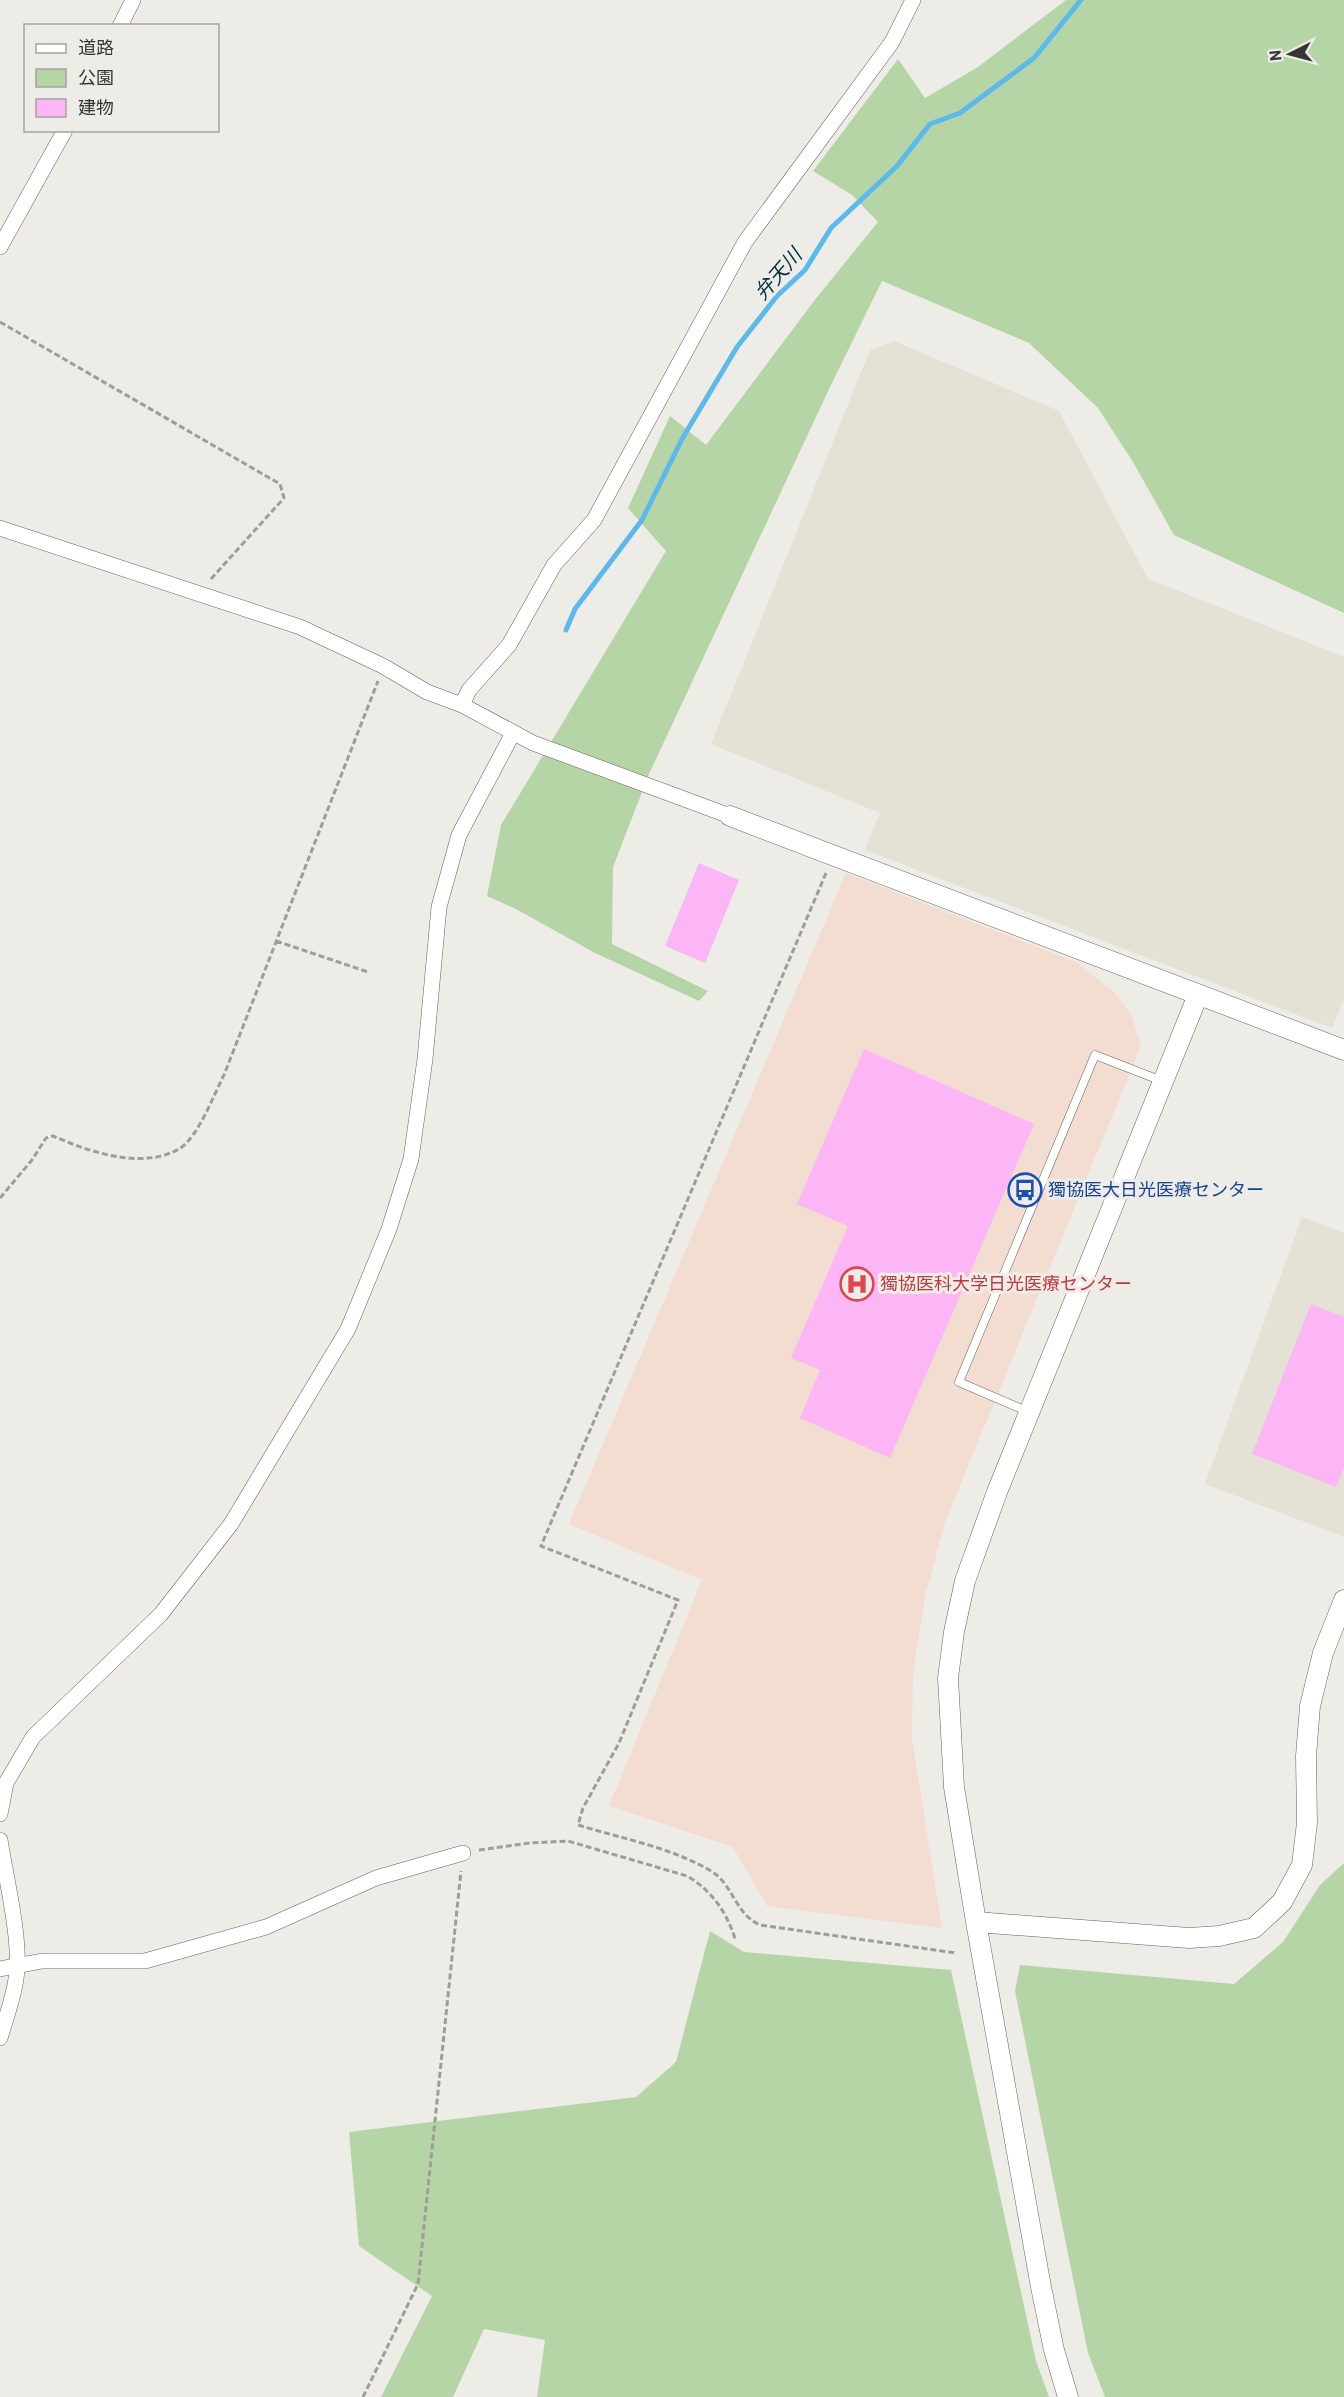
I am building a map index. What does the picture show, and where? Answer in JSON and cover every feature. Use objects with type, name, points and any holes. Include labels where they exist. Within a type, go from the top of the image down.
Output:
[{"type":"street","points":[[121,24],[133,0]]},
{"type":"street","points":[[462,705],[469,690],[509,645],[554,564],[594,520],[745,242],[892,42],[912,0]]},
{"type":"street","points":[[0,247],[63,132]]},
{"type":"street","points":[[0,528],[300,627],[383,666],[427,692],[462,705],[533,742],[1344,1050]]},
{"type":"street","points":[[0,1814],[6,1783],[33,1737],[161,1614],[231,1524],[348,1329],[389,1229],[411,1159],[424,1059],[439,907],[459,835],[513,733]]},
{"type":"street","points":[[1068,2397],[1054,2350],[1041,2287],[954,1787],[949,1720],[950,1667],[954,1632],[965,1581],[1029,1412],[1198,995]]},
{"type":"street","points":[[976,1922],[1189,1938],[1219,1936],[1254,1928],[1282,1902],[1302,1866],[1306,1823],[1306,1756],[1311,1706],[1323,1653],[1344,1600]]},
{"type":"street","points":[[0,1840],[16,1943],[17,1966],[17,1978],[0,2038]]},
{"type":"street","points":[[0,1969],[42,1960],[145,1961],[267,1927],[376,1878],[463,1853]]},
{"type":"lane","points":[[1029,1412],[960,1382],[1095,1055],[1163,1081]]},
{"type":"path","points":[[0,322],[280,484],[284,498],[199,594]]},
{"type":"path","points":[[0,1198],[32,1160],[46,1138],[54,1136],[105,1156],[145,1159],[179,1149],[193,1135],[224,1075],[383,666]]},
{"type":"path","points":[[834,855],[541,1546],[678,1600],[619,1743],[584,1808],[578,1825],[680,1856],[712,1871],[723,1881],[739,1910],[749,1920],[760,1925],[956,1953]]},
{"type":"path","points":[[276,941],[368,972]]},
{"type":"path","points":[[363,2397],[418,2284],[463,1853],[530,1843],[568,1841],[687,1876],[702,1885],[725,1913],[735,1939]]},
{"type":"shaded area","points":[[894,341],[1059,411],[1148,579],[1344,657],[1344,998],[1332,1028],[865,850],[880,813],[711,744],[870,350]]},
{"type":"shaded area","name":"獨協医科大学日光医療センター","points":[[846,873],[1076,962],[1115,993],[1132,1016],[1141,1046],[945,1522],[925,1597],[913,1674],[912,1739],[942,1928],[767,1906],[733,1847],[609,1806],[702,1580],[569,1524]]},
{"type":"shaded area","points":[[1302,1217],[1344,1233],[1344,1537],[1205,1484]]},
{"type":"green space","points":[[1066,0],[1344,0],[1344,613],[1174,535],[1133,462],[1098,408],[1029,343],[882,281],[649,774],[613,867],[612,944],[708,991],[699,1001],[595,953],[516,909],[487,896],[501,825],[666,551],[628,508],[670,416],[706,445],[814,301],[878,222],[852,195],[813,171],[898,59],[925,98],[978,67]]},
{"type":"green space","points":[[1344,1863],[1344,2397],[1105,2397],[1088,2353],[1015,1991],[1020,1965],[1234,1984],[1283,1942],[1320,1885]]},
{"type":"green space","points":[[710,1931],[744,1952],[951,1970],[1036,2361],[1049,2397],[537,2397],[545,2340],[484,2329],[453,2397],[381,2397],[432,2296],[359,2246],[349,2132],[636,2097],[676,2062]]},
{"type":"building","points":[[699,863],[739,880],[705,963],[665,946]]},
{"type":"building","points":[[864,1049],[1034,1124],[890,1458],[800,1418],[820,1370],[791,1358],[848,1226],[797,1204]]},
{"type":"building","points":[[1311,1304],[1344,1317],[1344,1467],[1336,1487],[1252,1454]]},
{"type":"waterway","name":"弁天川","points":[[566,630],[575,609],[642,520],[682,439],[737,347],[777,296],[805,270],[831,228],[897,166],[930,124],[960,113],[1034,58],[1081,0]]},
{"type":"place","name":"獨協医大日光医療センター","points":[[1025,1190]]},
{"type":"place","name":"獨協医科大学日光医療センター","points":[[857,1284]]}]
